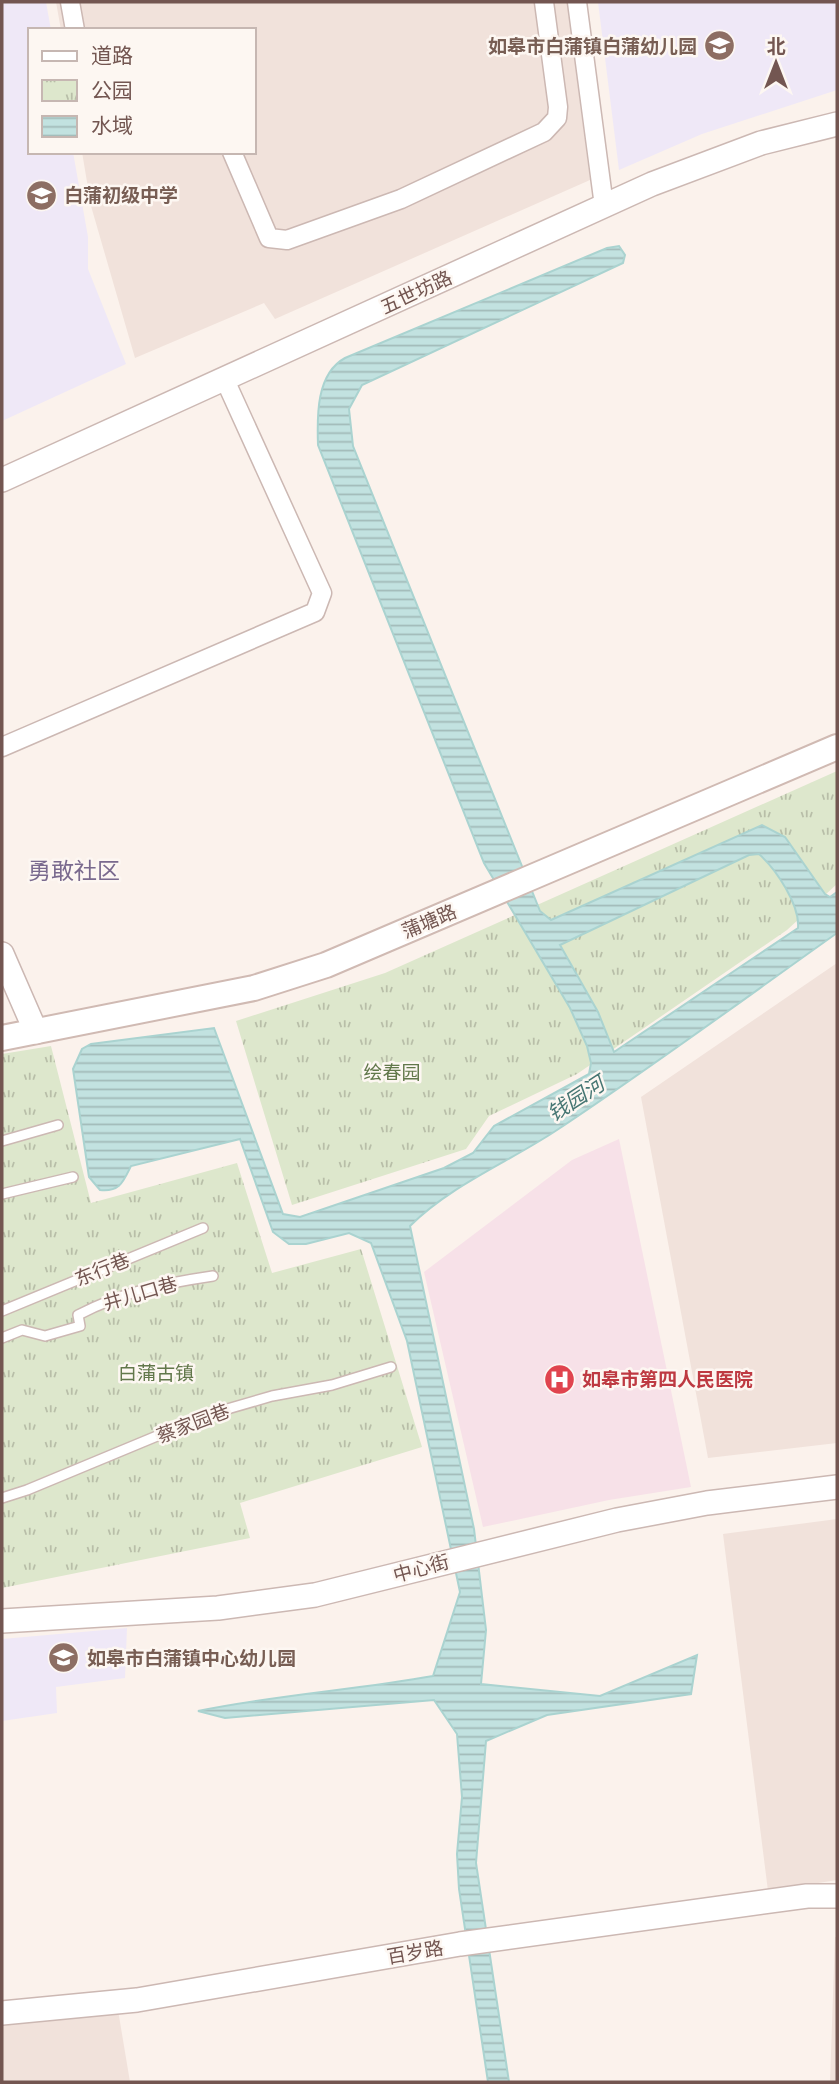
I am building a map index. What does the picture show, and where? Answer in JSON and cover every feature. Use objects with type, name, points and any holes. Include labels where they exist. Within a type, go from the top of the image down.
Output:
[{"type":"main road","name":"蒲塘路","points":[[2,1038],[254,988],[326,965],[837,747]]},
{"type":"street","points":[[70,2],[75,28]]},
{"type":"street","points":[[233,154],[269,238],[276,241],[287,240],[401,199],[544,132],[557,118],[558,107],[544,2]]},
{"type":"street","points":[[577,2],[604,206]]},
{"type":"street","name":"五世坊路","points":[[2,480],[652,184],[761,143],[837,124]]},
{"type":"street","points":[[2,747],[315,612],[322,593],[225,380]]},
{"type":"street","points":[[2,954],[36,1032]]},
{"type":"street","name":"中心街","points":[[2,1621],[246,1604],[315,1595],[486,1551],[707,1503],[837,1487]]},
{"type":"street","name":"百岁路","points":[[2,2013],[137,2000],[460,1944],[807,1896],[835,1897]]},
{"type":"lane","points":[[2,1142],[58,1125]]},
{"type":"lane","points":[[2,1195],[73,1177]]},
{"type":"lane","name":"东行巷","points":[[2,1311],[202,1228]]},
{"type":"lane","name":"井儿口巷","points":[[2,1338],[22,1330],[45,1336],[80,1326],[79,1315],[110,1298],[162,1284],[213,1276]]},
{"type":"lane","name":"蔡家园巷","points":[[2,1498],[210,1414],[272,1395],[332,1385],[391,1367]]},
{"type":"shaded area","name":"白蒲初级中学","points":[[2,2],[46,2],[51,28],[28,28],[28,154],[73,154],[88,237],[88,269],[126,364],[2,421]]},
{"type":"shaded area","points":[[56,2],[567,2],[590,180],[275,319],[264,303],[135,358],[91,206],[82,154],[256,154],[256,28],[61,28]]},
{"type":"shaded area","name":"如皋市白蒲镇白蒲幼儿园","points":[[598,2],[837,2],[837,90],[702,134],[619,170]]},
{"type":"shaded area","points":[[837,963],[837,1443],[708,1458],[641,1097]]},
{"type":"shaded area","name":"如皋市第四人民医院","points":[[619,1139],[691,1487],[609,1500],[483,1527],[424,1272],[572,1160]]},
{"type":"shaded area","points":[[837,1519],[837,1880],[768,1891],[723,1534]]},
{"type":"shaded area","name":"如皋市白蒲镇中心幼儿园","points":[[127,1628],[125,1678],[56,1687],[57,1713],[2,1721],[2,1639]]},
{"type":"shaded area","points":[[835,1937],[837,2082],[830,2082]]},
{"type":"shaded area","points":[[118,2010],[130,2082],[2,2082],[2,2026]]},
{"type":"green space","name":"绘春园","points":[[837,771],[837,884],[787,930],[577,1074],[489,1116],[466,1149],[292,1205],[236,1021],[385,973]]},
{"type":"green space","name":"白蒲古镇","points":[[51,1046],[91,1203],[237,1163],[272,1273],[361,1249],[422,1447],[240,1503],[250,1538],[2,1588],[2,1054]]},
{"type":"water","name":"钱园河","points":[[619,246],[625,255],[623,263],[362,385],[349,409],[353,446],[540,911],[551,920],[762,825],[785,837],[825,894],[830,897],[837,892],[837,933],[592,1106],[539,1142],[462,1186],[426,1211],[410,1226],[474,1529],[486,1630],[481,1684],[600,1696],[697,1655],[691,1694],[547,1715],[486,1741],[476,1863],[509,2082],[488,2082],[459,1889],[457,1854],[462,1797],[457,1734],[434,1700],[225,1718],[198,1711],[433,1676],[460,1592],[407,1341],[371,1243],[349,1233],[306,1244],[289,1244],[273,1232],[240,1139],[131,1166],[116,1188],[100,1190],[89,1177],[73,1069],[82,1049],[91,1044],[214,1028],[283,1214],[300,1217],[444,1168],[473,1153],[494,1126],[589,1074],[591,1063],[587,1046],[570,1008],[484,863],[318,445],[318,409],[328,374],[345,358],[607,248]],"holes":[[[759,854],[791,898],[798,928],[614,1052],[598,1012],[560,945],[749,855]]]},
{"type":"place","name":"如皋市白蒲镇白蒲幼儿园","points":[[720,46]]},
{"type":"place","name":"白蒲初级中学","points":[[41,195]]},
{"type":"place","name":"如皋市第四人民医院","points":[[559,1379]]},
{"type":"place","name":"如皋市白蒲镇中心幼儿园","points":[[64,1658]]},
{"type":"district","name":"勇敢社区","points":[[74,871]]}]
